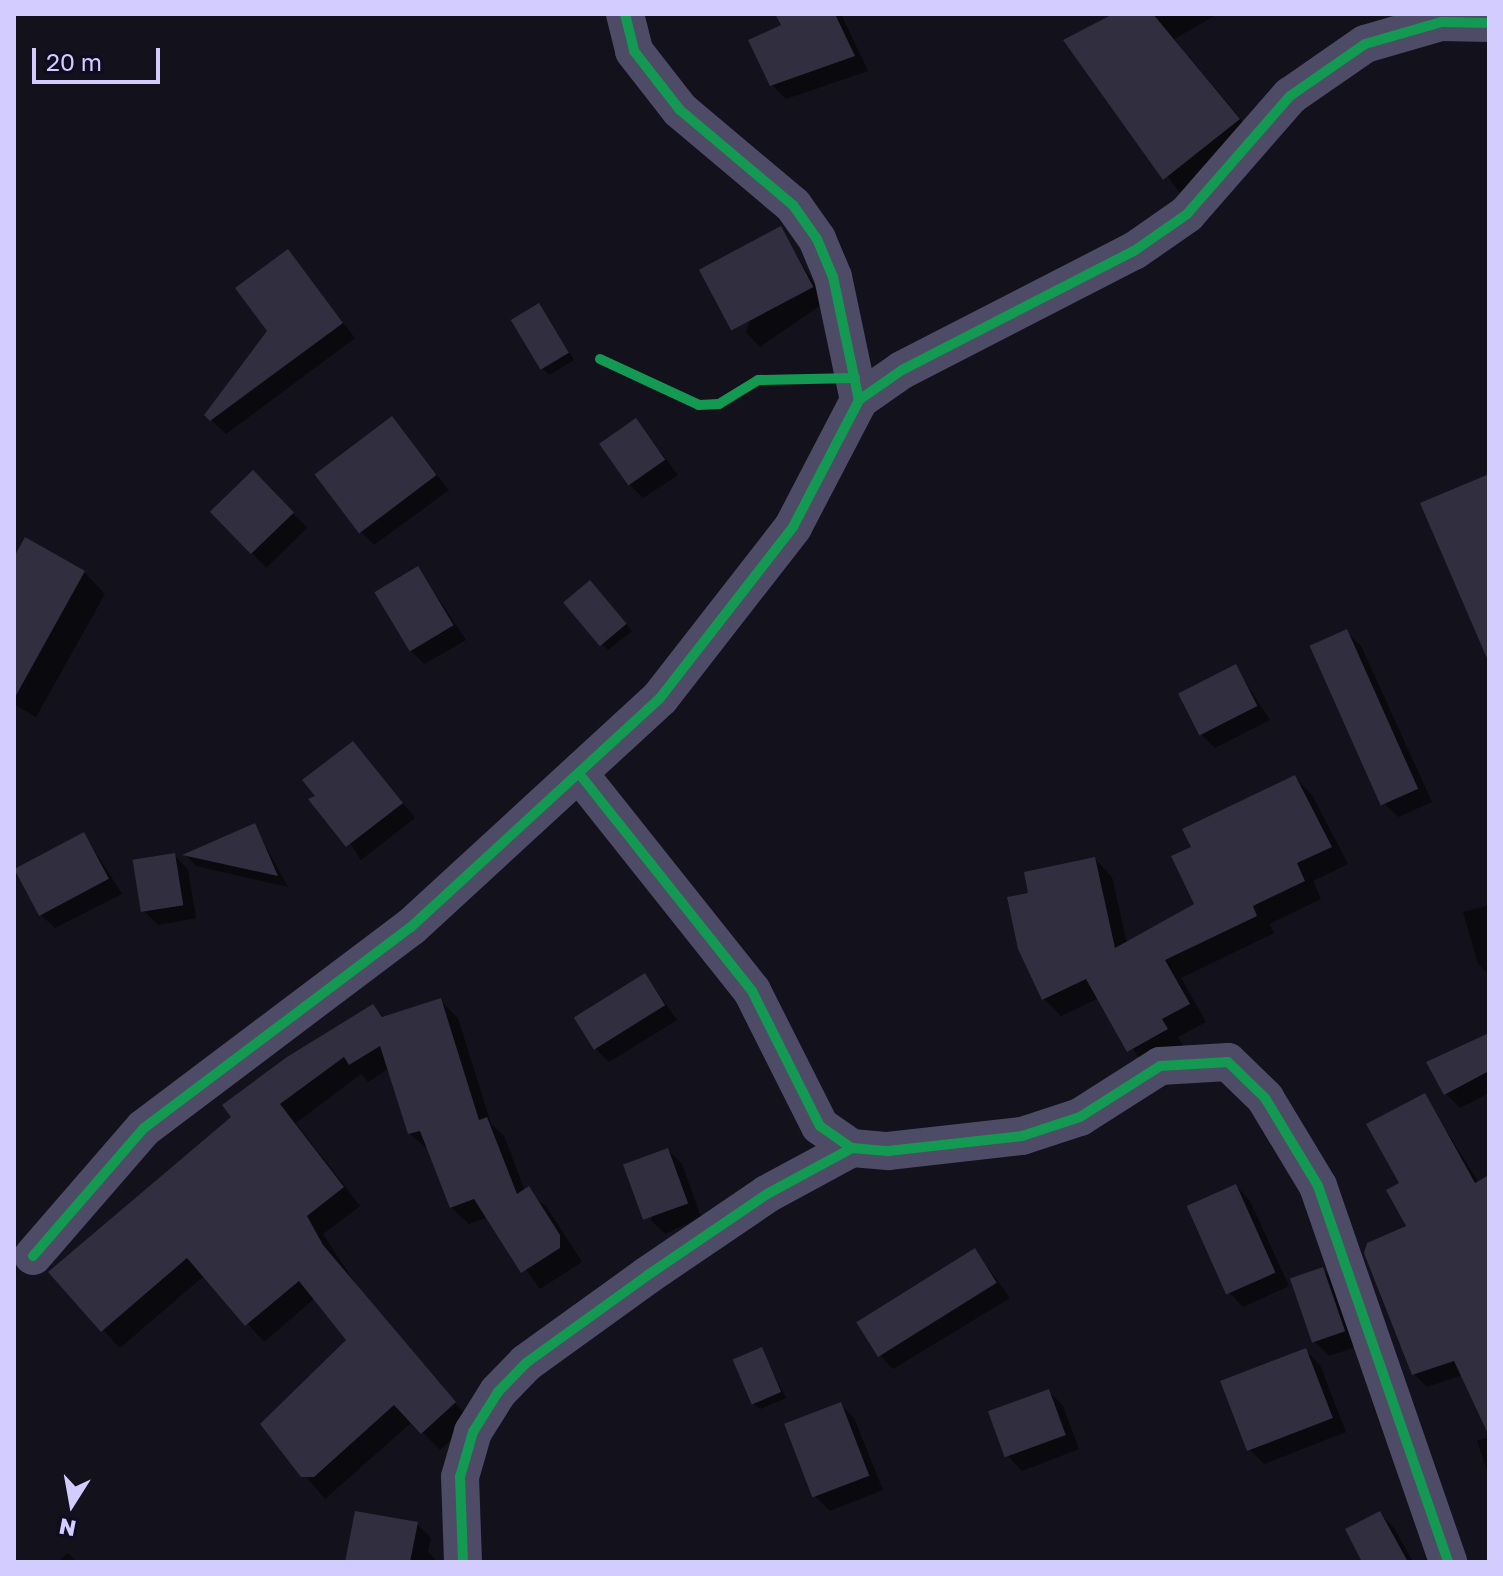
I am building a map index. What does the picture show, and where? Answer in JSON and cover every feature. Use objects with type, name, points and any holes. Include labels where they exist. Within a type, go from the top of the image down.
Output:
[{"type":"street","points":[[625,14],[634,51],[680,110],[793,205],[817,239],[859,400]]},
{"type":"street","points":[[33,1256],[144,1128],[344,981],[581,776],[660,698],[793,527],[859,400],[902,370],[1134,251],[1187,214],[1290,96],[1365,44],[1441,22],[1489,23]]},
{"type":"street","points":[[581,776],[752,991],[820,1126],[852,1148],[888,1151],[1022,1136],[1080,1117],[1160,1066],[1228,1062],[1265,1098],[1318,1186],[1448,1562]]},
{"type":"street","points":[[463,1562],[460,1477],[473,1432],[498,1392],[526,1363],[648,1275],[767,1194],[852,1148]]},
{"type":"building","points":[[775,14],[835,14],[855,56],[770,86],[748,40],[781,25]]},
{"type":"building","points":[[1113,14],[1153,14],[1240,119],[1163,180],[1063,40]]},
{"type":"building","points":[[781,226],[813,287],[731,331],[699,270]]},
{"type":"building","points":[[288,249],[343,323],[210,421],[204,415],[267,331],[235,288]]},
{"type":"building","points":[[539,303],[569,353],[541,370],[511,320]]},
{"type":"building","points":[[392,416],[437,475],[359,533],[315,474]]},
{"type":"building","points":[[636,418],[665,460],[628,486],[599,444]]},
{"type":"building","points":[[253,470],[294,512],[251,554],[210,512]]},
{"type":"building","points":[[1489,474],[1489,663],[1420,503]]},
{"type":"building","points":[[25,537],[85,571],[14,699],[14,557]]},
{"type":"building","points":[[418,566],[454,625],[410,651],[374,592]]},
{"type":"building","points":[[590,580],[627,624],[600,646],[563,602]]},
{"type":"building","points":[[1347,629],[1418,789],[1381,806],[1310,646]]},
{"type":"building","points":[[1236,664],[1257,706],[1199,735],[1178,694]]},
{"type":"building","points":[[353,741],[403,803],[346,847],[308,799],[315,796],[302,780]]},
{"type":"building","points":[[1295,775],[1332,847],[1297,863],[1305,881],[1253,906],[1257,916],[1165,960],[1190,1004],[1162,1019],[1168,1029],[1127,1052],[1086,979],[1042,1000],[1018,949],[1007,897],[1028,893],[1024,872],[1095,857],[1115,948],[1194,904],[1171,856],[1191,847],[1182,829]]},
{"type":"building","points":[[255,823],[278,876],[182,855]]},
{"type":"building","points":[[84,832],[109,879],[39,916],[14,869]]},
{"type":"building","points":[[175,853],[183,905],[141,912],[133,860]]},
{"type":"building","points":[[645,973],[665,1005],[594,1050],[574,1018]]},
{"type":"building","points":[[441,998],[479,1120],[487,1117],[517,1194],[529,1186],[560,1235],[560,1248],[521,1273],[474,1199],[450,1208],[420,1131],[408,1134],[380,1046],[349,1065],[344,1057],[280,1104],[344,1187],[307,1216],[323,1245],[456,1402],[421,1434],[394,1405],[314,1477],[301,1477],[260,1424],[346,1340],[299,1281],[245,1326],[187,1258],[101,1332],[48,1272],[231,1117],[222,1105],[287,1057],[373,1004],[382,1017]]},
{"type":"building","points":[[1489,1033],[1489,1071],[1444,1095],[1426,1062]]},
{"type":"building","points":[[1425,1093],[1475,1183],[1489,1175],[1489,1436],[1454,1361],[1412,1375],[1364,1253],[1367,1243],[1406,1226],[1386,1190],[1399,1183],[1366,1124]]},
{"type":"building","points":[[668,1148],[688,1203],[643,1220],[623,1164]]},
{"type":"building","points":[[1236,1184],[1275,1273],[1226,1295],[1187,1206]]},
{"type":"building","points":[[975,1248],[997,1283],[878,1357],[856,1322]]},
{"type":"building","points":[[1323,1267],[1345,1331],[1312,1343],[1290,1278]]},
{"type":"building","points":[[762,1347],[781,1392],[752,1405],[733,1360]]},
{"type":"building","points":[[1306,1348],[1333,1418],[1247,1451],[1220,1381]]},
{"type":"building","points":[[1049,1389],[1066,1435],[1005,1457],[988,1411]]},
{"type":"building","points":[[841,1402],[869,1476],[812,1498],[784,1424]]},
{"type":"building","points":[[355,1511],[418,1522],[410,1562],[345,1562]]},
{"type":"building","points":[[1380,1511],[1408,1562],[1362,1562],[1345,1529]]},
{"type":"cycle path","points":[[625,14],[634,51],[680,110],[793,205],[817,239],[833,277],[859,400]]},
{"type":"cycle path","points":[[33,1256],[144,1128],[411,927],[660,698],[793,527],[859,400],[902,370],[1134,251],[1187,214],[1290,96],[1365,44],[1441,22],[1489,23]]},
{"type":"cycle path","points":[[600,359],[699,405],[719,404],[758,380],[855,378]]},
{"type":"cycle path","points":[[581,776],[752,991],[820,1126],[852,1148],[888,1151],[1022,1136],[1080,1117],[1160,1066],[1228,1062],[1265,1098],[1318,1186],[1448,1562]]},
{"type":"cycle path","points":[[463,1562],[460,1477],[473,1432],[498,1392],[526,1363],[648,1275],[767,1194],[852,1148]]}]
